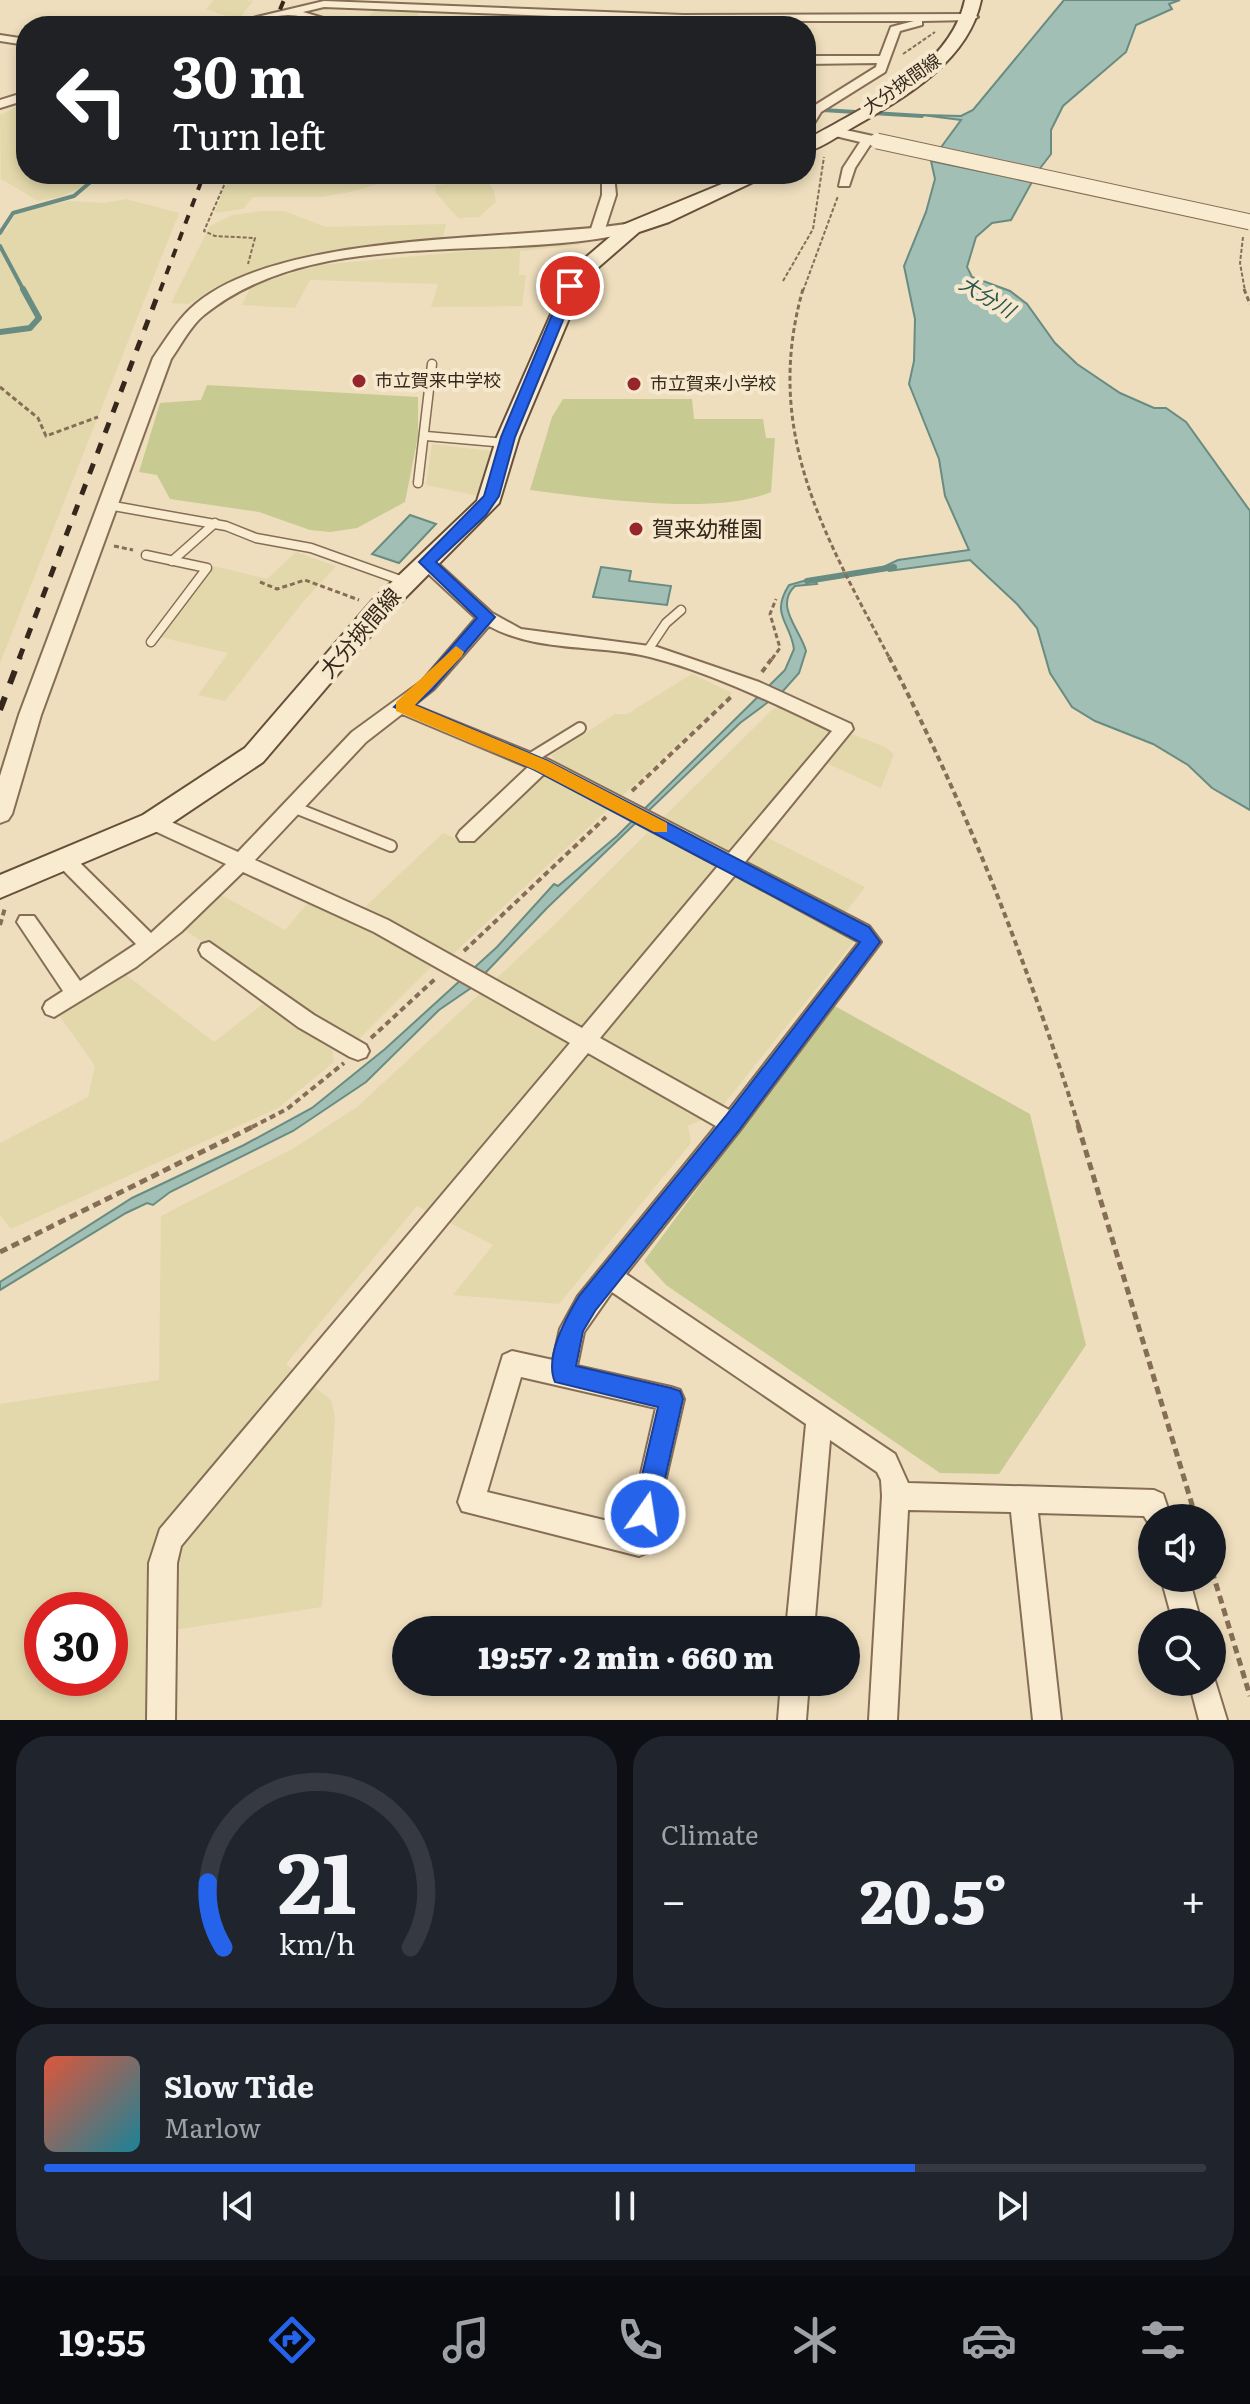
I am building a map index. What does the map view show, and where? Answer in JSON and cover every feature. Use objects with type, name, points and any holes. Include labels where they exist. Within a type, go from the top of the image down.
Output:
[{"type":"main road","name":"大分挾間線","points":[[816,148],[832,131],[933,64],[959,38],[965,14]]},
{"type":"main road","name":"大分挾間線","points":[[0,887],[153,822],[254,755],[380,608],[488,503],[506,443],[573,281],[632,228],[739,184]]},
{"type":"street","points":[[268,16],[324,4],[601,16]]},
{"type":"street","points":[[290,11],[308,16]]},
{"type":"street","points":[[816,17],[965,14]]},
{"type":"street","points":[[816,110],[883,64],[892,33],[898,28],[965,14]]},
{"type":"street","points":[[560,15],[564,16]]},
{"type":"street","points":[[816,61],[883,64]]},
{"type":"street","points":[[832,131],[1248,226]]},
{"type":"street","points":[[844,183],[849,168],[873,140]]},
{"type":"street","points":[[596,235],[609,195],[608,184]]},
{"type":"street","points":[[0,814],[30,715],[166,350],[193,315],[227,290],[271,271],[325,257],[596,235],[632,228]]},
{"type":"street","points":[[161,1720],[163,1563],[170,1539],[844,729],[753,686],[648,650],[526,636],[487,617],[426,562]]},
{"type":"street","points":[[54,1008],[150,945],[242,862],[359,737],[428,685],[487,617]]},
{"type":"street","points":[[402,707],[535,762],[862,932],[871,942],[732,1123],[608,1276],[572,1329],[563,1374]]},
{"type":"street","points":[[467,836],[535,762]]},
{"type":"street","points":[[153,822],[381,926],[732,1123]]},
{"type":"street","points":[[65,860],[150,945]]},
{"type":"street","points":[[27,922],[77,994]]},
{"type":"street","points":[[209,950],[306,1021],[358,1051]]},
{"type":"street","points":[[608,1276],[886,1463],[894,1477],[895,1496],[883,1720]]},
{"type":"street","points":[[512,1363],[563,1374],[671,1399],[639,1542],[471,1502],[512,1363]]},
{"type":"street","points":[[801,1616],[819,1418]]},
{"type":"street","points":[[895,1496],[1154,1504]]},
{"type":"street","points":[[1023,1500],[1047,1720]]},
{"type":"street","points":[[792,1720],[794,1696]]},
{"type":"street","points":[[1207,1696],[1213,1720]]},
{"type":"lane","points":[[418,483],[426,436],[432,364]]},
{"type":"lane","points":[[426,436],[506,443]]},
{"type":"lane","points":[[108,505],[215,523],[265,540],[311,548],[406,582]]},
{"type":"lane","points":[[172,561],[215,523]]},
{"type":"lane","points":[[146,555],[207,568],[151,642]]},
{"type":"lane","points":[[648,650],[666,623],[681,610]]},
{"type":"lane","points":[[535,762],[580,728]]},
{"type":"lane","points":[[293,807],[391,846]]},
{"type":"path","points":[[883,64],[965,14]]},
{"type":"path","points":[[844,183],[818,243],[796,316],[788,389],[801,466],[813,506],[907,692],[970,826],[1010,928],[1090,1167],[1192,1504]]},
{"type":"path","points":[[225,184],[204,231],[215,236],[255,238],[247,270]]},
{"type":"path","points":[[783,281],[813,229],[814,184]]},
{"type":"path","points":[[1248,226],[1239,261],[1242,288],[1250,304]]},
{"type":"path","points":[[0,387],[38,418],[46,436],[98,417]]},
{"type":"path","points":[[104,544],[146,555]]},
{"type":"path","points":[[260,582],[277,589],[310,581],[380,608]]},
{"type":"path","points":[[1218,1592],[1250,1696]]},
{"type":"shaded area","points":[[214,0],[253,1],[241,16],[226,16],[206,9]]},
{"type":"shaded area","points":[[382,9],[419,12],[417,16],[368,16]]},
{"type":"shaded area","points":[[16,107],[16,184],[86,184],[60,197],[38,201],[1,179],[0,115]]},
{"type":"shaded area","points":[[227,184],[379,184],[322,197],[253,197],[243,209],[215,213]]},
{"type":"shaded area","points":[[489,184],[496,202],[479,217],[458,218],[436,193],[435,186]]},
{"type":"shaded area","points":[[126,199],[179,213],[0,663],[0,231],[6,231],[13,217],[21,211],[70,201],[104,203]]},
{"type":"shaded area","points":[[284,211],[326,227],[446,224],[442,242],[363,246],[285,260],[215,287],[189,304],[171,303],[210,226],[232,215]]},
{"type":"shaded area","points":[[579,241],[580,245],[520,251],[519,275],[526,275],[522,306],[431,307],[438,284],[310,280],[295,308],[242,305],[251,286],[319,265]]},
{"type":"shaded area","points":[[432,444],[491,451],[478,496],[426,485]]},
{"type":"shaded area","points":[[296,552],[336,566],[303,602],[225,701],[198,695],[228,653],[160,637],[214,566],[267,579]]},
{"type":"shaded area","points":[[692,674],[732,693],[453,954],[365,907],[443,833],[469,844],[557,763],[551,755],[615,714],[627,714]]},
{"type":"shaded area","points":[[781,706],[885,747],[894,754],[881,788],[813,757],[752,830],[865,887],[836,925],[857,938],[716,1114],[688,1126],[691,1143],[559,1304],[453,1295],[493,1245],[417,1206],[286,1364],[331,1400],[335,1417],[322,1607],[148,1634],[147,1720],[0,1720],[0,1404],[159,1380],[161,1216],[294,1148],[357,1107],[553,926],[773,709]]},
{"type":"shaded area","points":[[216,892],[285,930],[311,899],[433,965],[358,1040],[308,1013],[179,926]]},
{"type":"shaded area","points":[[121,971],[214,1042],[263,1004],[332,1045],[334,1062],[278,1108],[11,1229],[0,1215],[0,1143],[88,1097],[95,1066],[56,1011]]},
{"type":"green space","points":[[207,385],[418,397],[418,436],[405,502],[357,528],[330,532],[310,530],[259,512],[170,499],[157,475],[139,472],[160,403],[201,400]]},
{"type":"green space","points":[[563,399],[692,399],[694,419],[763,419],[766,438],[775,438],[771,492],[748,499],[687,504],[530,490],[552,417]]},
{"type":"green space","points":[[833,1005],[1030,1114],[1086,1345],[999,1474],[940,1473],[666,1285],[644,1261]]},
{"type":"water","points":[[1064,0],[1180,0],[1169,4],[1172,9],[1136,25],[1126,52],[1063,106],[1051,130],[1051,154],[1038,171],[939,150],[961,120],[922,115],[961,116],[973,110]]},
{"type":"water","name":"大分川","points":[[931,161],[1032,182],[1011,220],[992,223],[976,237],[967,267],[972,277],[1010,291],[1027,304],[1055,343],[1077,364],[1120,393],[1154,408],[1166,408],[1186,422],[1250,511],[1250,810],[1212,788],[1188,765],[1153,744],[1095,721],[1072,707],[1050,673],[1037,628],[1017,604],[970,560],[889,571],[885,566],[898,560],[969,550],[945,496],[939,459],[909,384],[914,361],[915,319],[904,266],[926,212],[935,179]]},
{"type":"water","points":[[410,515],[436,524],[399,563],[372,554]]},
{"type":"water","points":[[601,567],[631,571],[629,581],[671,586],[667,605],[593,597]]},
{"type":"water","points":[[814,578],[817,584],[795,586],[789,594],[790,618],[806,651],[799,673],[783,691],[740,723],[547,908],[471,988],[439,1010],[366,1082],[293,1131],[170,1192],[153,1205],[147,1203],[126,1213],[0,1290],[0,1282],[132,1198],[244,1145],[312,1108],[385,1049],[497,947],[554,884],[558,886],[617,836],[785,670],[794,649],[781,604],[789,585]]},
{"type":"waterway","points":[[816,110],[922,116]]},
{"type":"waterway","points":[[0,233],[13,213],[74,196],[88,184]]},
{"type":"waterway","points":[[0,246],[24,291]]},
{"type":"waterway","points":[[0,332],[30,328],[39,318],[23,289]]},
{"type":"waterway","points":[[807,581],[894,567]]},
{"type":"railway","points":[[277,16],[284,0]]},
{"type":"railway","points":[[160,291],[200,184]]},
{"type":"railway","points":[[19,659],[160,289]]},
{"type":"railway","points":[[0,710],[20,657]]},
{"type":"slow traffic","points":[[456,652],[428,685],[402,707],[542,765],[660,828]]},
{"type":"place","name":"市立賀来中学校","points":[[359,381]]},
{"type":"place","name":"市立賀来小学校","points":[[634,384]]},
{"type":"place","name":"賀来幼稚園","points":[[636,529]]},
{"type":"route","points":[[570,286],[551,339],[501,455],[492,496],[481,512],[426,562],[487,617],[428,685],[402,707],[542,765],[862,932],[871,942],[587,1304],[572,1329],[563,1374],[671,1399],[645,1514]]}]
